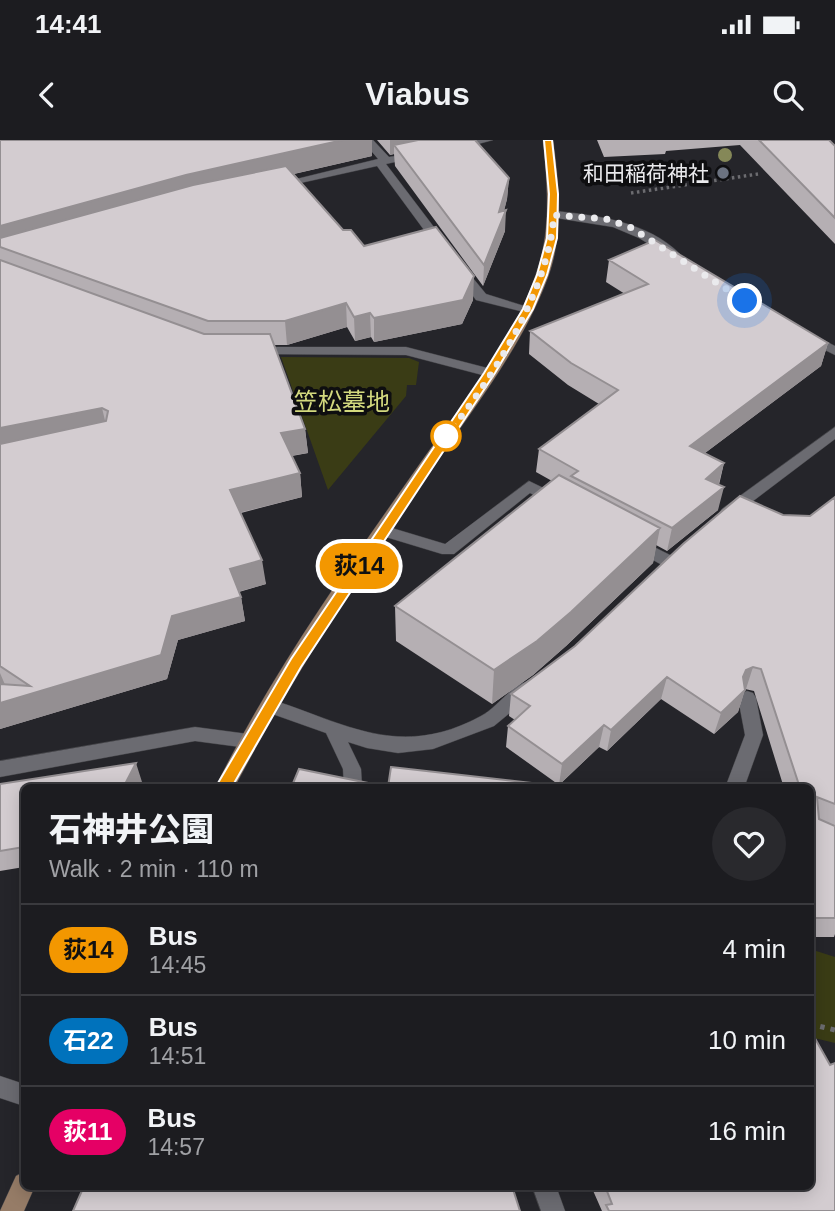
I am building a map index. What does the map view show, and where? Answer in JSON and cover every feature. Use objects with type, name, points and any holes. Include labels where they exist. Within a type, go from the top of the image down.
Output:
[{"type":"street","points":[[367,140],[481,297],[528,309]]},
{"type":"street","points":[[260,188],[488,140]]},
{"type":"street","points":[[226,784],[270,706],[382,530],[490,373],[528,309],[542,275],[552,238],[554,215],[548,140]]},
{"type":"street","points":[[554,215],[606,219],[630,227],[689,264]]},
{"type":"street","points":[[801,332],[835,351]]},
{"type":"street","points":[[245,352],[406,351],[490,373]]},
{"type":"street","points":[[718,520],[767,480],[835,432]]},
{"type":"street","points":[[382,530],[448,550],[529,486],[575,511]]},
{"type":"street","points":[[622,536],[668,561]]},
{"type":"street","points":[[270,706],[367,741],[398,746],[433,742],[488,721],[539,679]]},
{"type":"street","points":[[736,784],[754,735],[747,698]]},
{"type":"street","points":[[333,730],[352,769],[353,784]]},
{"type":"street","points":[[0,769],[62,768],[195,734],[248,741]]},
{"type":"street","points":[[0,1087],[21,1094]]},
{"type":"street","points":[[12,1211],[21,1190]]},
{"type":"street","points":[[545,1190],[553,1211]]},
{"type":"path","points":[[620,195],[758,174]]},
{"type":"path","points":[[814,1025],[835,1030]]},
{"type":"green space","name":"笠松墓地","points":[[281,357],[409,358],[419,362],[416,385],[407,385],[406,396],[328,490]]},
{"type":"green space","points":[[814,950],[835,957],[835,1043],[814,1038]]},
{"type":"building","points":[[0,140],[343,140],[186,175],[0,226]]},
{"type":"building","points":[[418,140],[475,140],[509,178],[499,212],[506,210],[484,265],[394,145]]},
{"type":"building","points":[[759,140],[829,140],[835,146],[835,218]]},
{"type":"building","points":[[286,166],[343,230],[351,230],[364,246],[436,227],[474,276],[463,300],[374,318],[370,313],[354,317],[346,303],[285,321],[208,321],[0,247],[0,238],[193,185]]},
{"type":"building","points":[[655,240],[828,343],[690,446],[724,463],[706,479],[724,487],[672,528],[571,476],[578,471],[539,449],[618,390],[571,363],[530,331],[648,284],[609,260]]},
{"type":"building","points":[[0,260],[204,334],[270,334],[305,429],[281,433],[300,473],[230,490],[262,560],[230,569],[241,597],[172,616],[161,655],[0,703],[0,684],[30,686],[0,666],[0,444],[106,421],[108,411],[102,408],[0,428]]},
{"type":"building","points":[[559,475],[660,528],[537,641],[494,670],[395,606]]},
{"type":"building","points":[[740,496],[783,515],[810,516],[835,497],[835,804],[817,797],[819,819],[835,826],[835,918],[814,918],[814,784],[799,784],[761,669],[753,667],[746,670],[743,677],[745,690],[721,713],[667,677],[611,730],[604,725],[562,764],[508,726],[530,706],[511,694],[575,646],[683,544]]},
{"type":"building","points":[[136,763],[125,784],[21,784],[21,848],[0,851],[0,784]]},
{"type":"building","points":[[391,767],[541,784],[388,784]]},
{"type":"building","points":[[299,769],[373,784],[293,784]]},
{"type":"building","points":[[814,1037],[830,1065],[835,1063],[835,1211],[609,1211],[606,1205],[612,1204],[607,1190],[814,1190]]},
{"type":"building","points":[[82,1190],[513,1190],[520,1211],[73,1211]]},
{"type":"bus line","name":"荻14","points":[[226,784],[248,741],[296,663],[382,530],[490,373],[528,309],[542,275],[552,238],[554,194],[548,140]]},
{"type":"place","name":"和田稲荷神社","points":[[723,173]]},
{"type":"route","points":[[446,436],[490,373],[528,309],[542,275],[552,238],[554,215],[606,219],[630,227],[745,301]]}]
